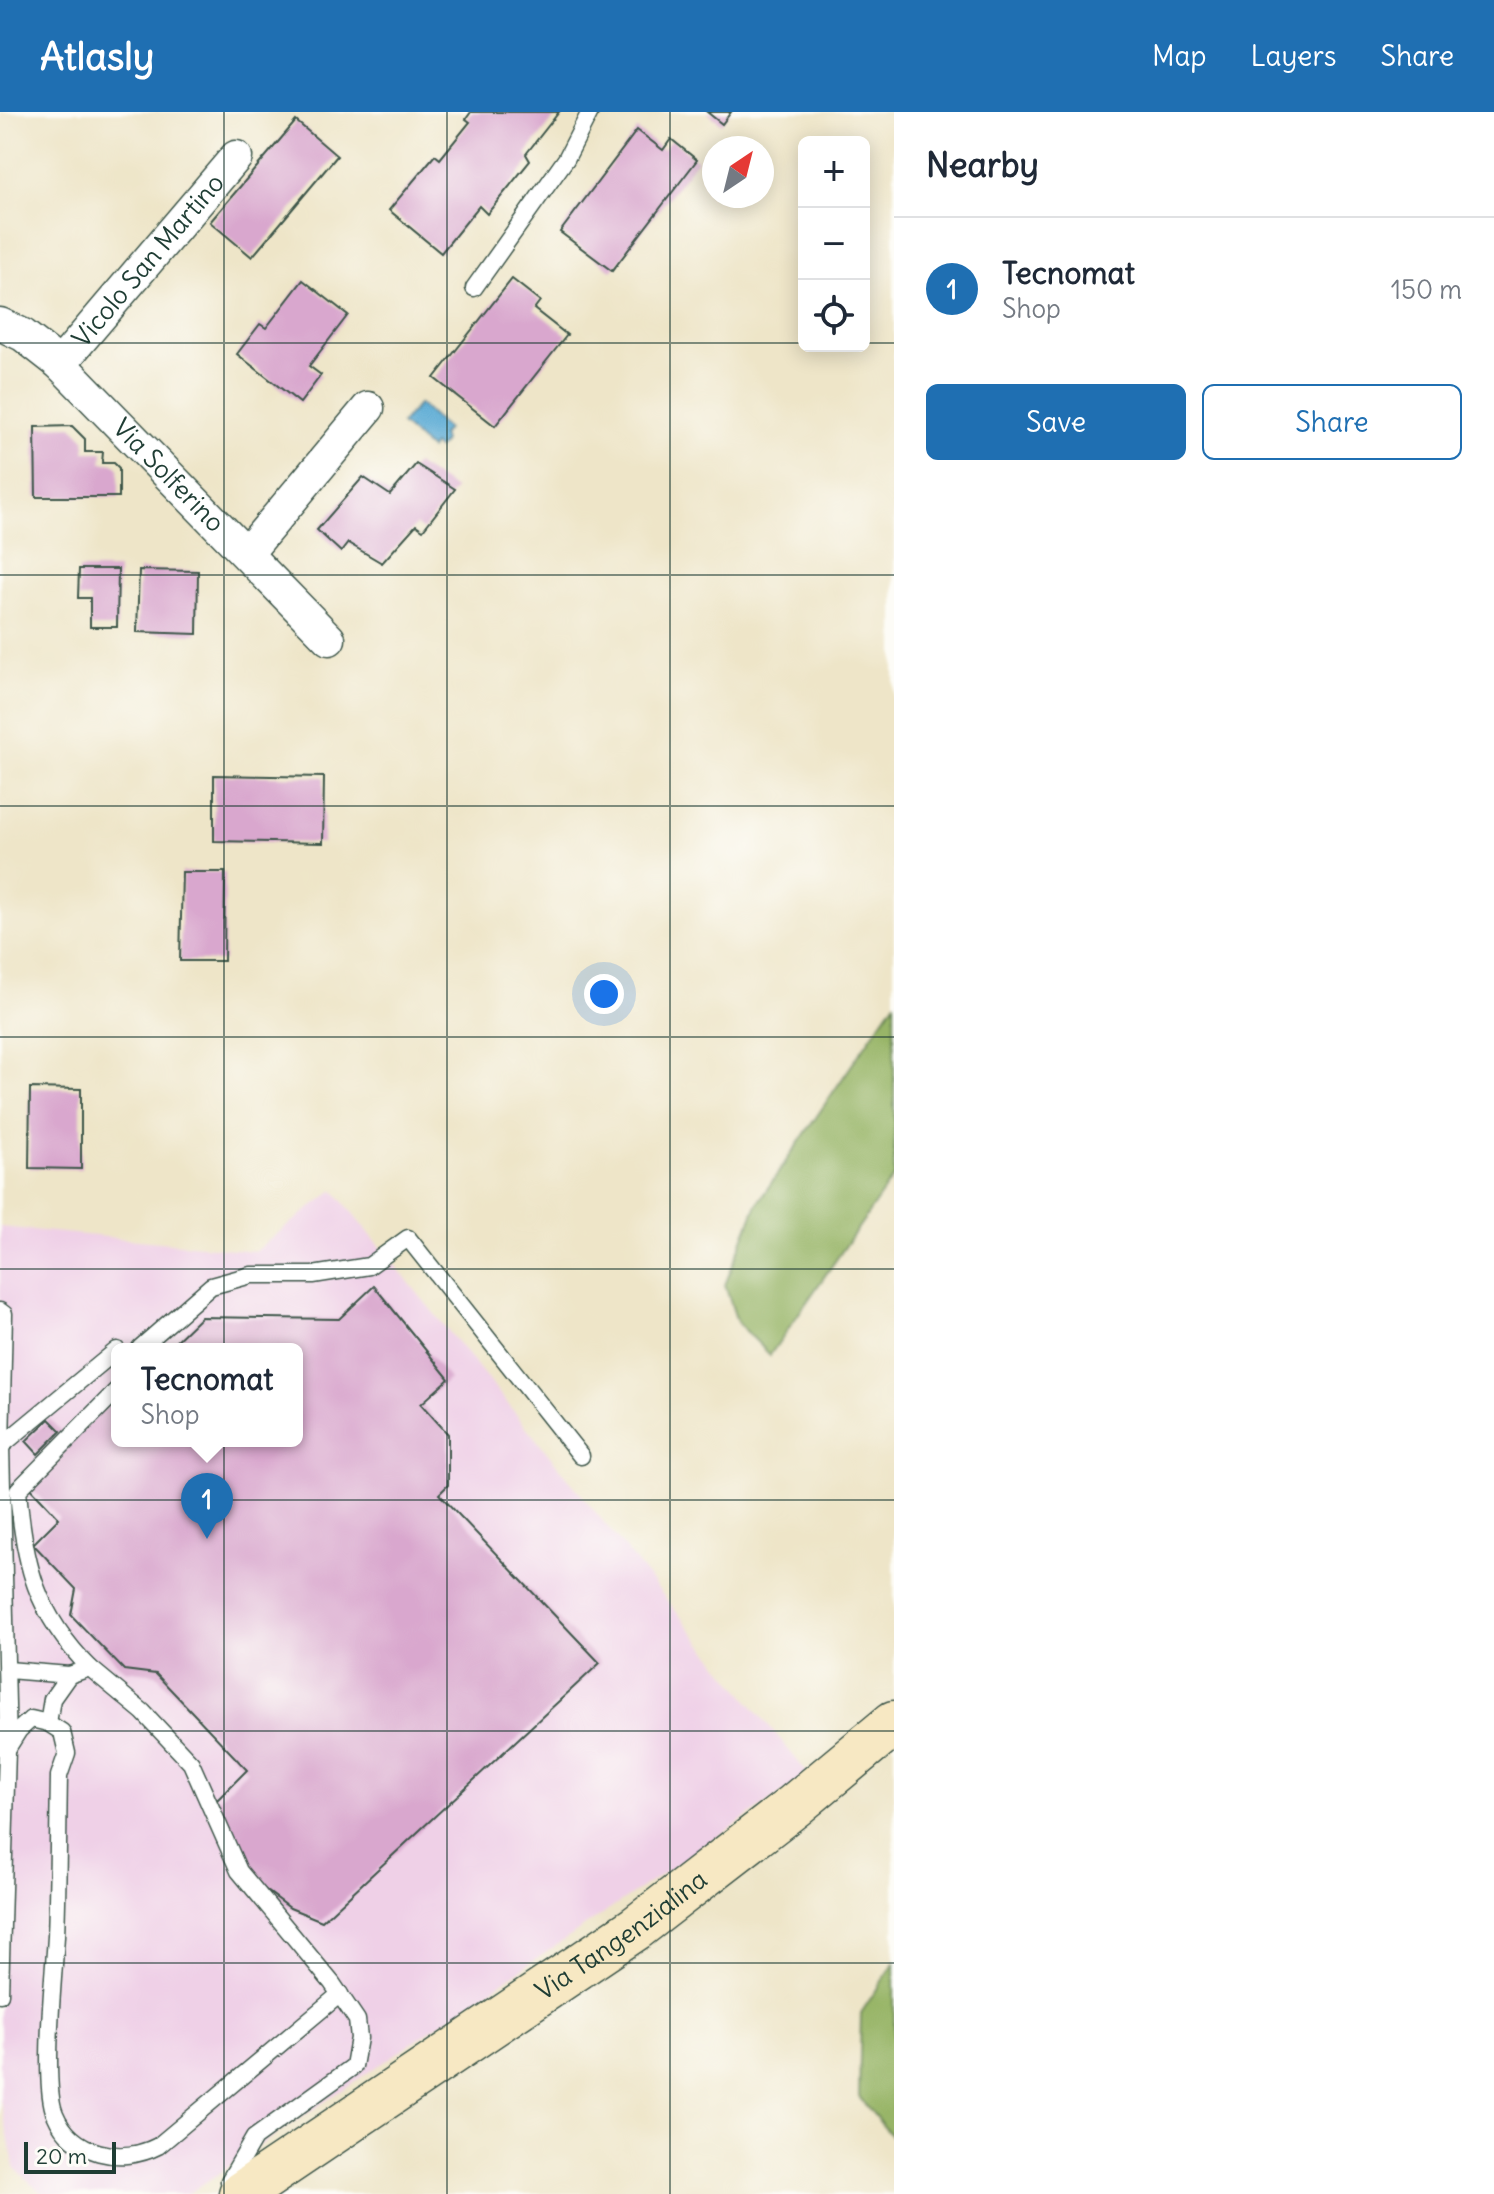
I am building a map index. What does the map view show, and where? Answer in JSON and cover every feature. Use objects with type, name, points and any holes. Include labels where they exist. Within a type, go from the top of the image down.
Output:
[{"type":"street","name":"Vicolo San Martino","points":[[60,364],[236,157]]},
{"type":"street","name":"Via Solferino","points":[[0,324],[23,335],[60,364],[329,639]]},
{"type":"street","points":[[247,553],[368,408]]},
{"type":"street","name":"Via Tangenzialina","points":[[226,2190],[336,2128],[636,1928],[794,1806],[894,1723]]},
{"type":"lane","points":[[474,288],[566,159],[590,112]]},
{"type":"lane","points":[[146,1343],[211,1286],[251,1275],[313,1275],[369,1266],[408,1238],[581,1456]]},
{"type":"lane","points":[[0,1311],[4,1314],[1,1446],[8,1670],[0,1994]]},
{"type":"lane","points":[[1,1446],[111,1356]]},
{"type":"lane","points":[[111,1396],[18,1490],[22,1537],[34,1590],[55,1620],[65,1643],[143,1712],[191,1763],[239,1871],[340,1994],[357,2020],[359,2038],[354,2066],[254,2138],[226,2190]]},
{"type":"lane","points":[[8,1670],[69,1675],[90,1668]]},
{"type":"lane","points":[[48,1723],[52,1699],[69,1675]]},
{"type":"lane","points":[[7,1749],[19,1730],[31,1719],[48,1723],[62,1732],[67,1753],[59,1776],[50,2042],[53,2110],[70,2137],[106,2156],[122,2158],[158,2146],[340,1994]]},
{"type":"shaded area","points":[[334,1190],[809,1775],[188,2194],[43,2194],[15,2168],[0,2099],[0,1227],[255,1251]]},
{"type":"green space","points":[[894,1003],[894,1176],[770,1355],[737,1322],[725,1285],[757,1204]]},
{"type":"green space","points":[[894,1963],[894,2139],[859,2097],[861,2013]]},
{"type":"water","points":[[419,404],[447,429],[438,449],[433,445],[430,449],[401,424]]},
{"type":"building","points":[[471,112],[559,112],[526,154],[530,161],[487,214],[479,206],[441,253],[389,210],[435,155],[440,159],[470,122],[466,119]]},
{"type":"building","points":[[707,112],[731,112],[722,124]]},
{"type":"building","points":[[296,121],[337,156],[252,257],[210,222]]},
{"type":"building","points":[[637,130],[663,150],[671,139],[697,160],[612,271],[560,232]]},
{"type":"building","points":[[512,279],[540,301],[534,309],[567,335],[495,426],[434,378]]},
{"type":"building","points":[[303,280],[348,315],[309,366],[321,375],[300,403],[237,354],[260,324],[266,328]]},
{"type":"building","points":[[72,426],[85,439],[85,452],[103,452],[102,463],[114,463],[119,468],[119,497],[36,497],[35,427]]},
{"type":"building","points":[[416,464],[455,489],[423,530],[416,525],[382,563],[348,543],[341,552],[317,530],[363,477],[390,495]]},
{"type":"building","points":[[79,569],[118,569],[117,627],[90,627],[90,598],[78,598]]},
{"type":"building","points":[[139,570],[198,571],[197,634],[137,632]]},
{"type":"building","points":[[214,775],[324,777],[323,843],[214,841]]},
{"type":"building","points":[[182,872],[225,872],[224,961],[180,961]]},
{"type":"building","points":[[30,1088],[81,1089],[81,1169],[29,1168]]},
{"type":"building","points":[[374,1286],[449,1379],[421,1404],[448,1434],[448,1485],[439,1494],[600,1663],[322,1921],[290,1908],[263,1888],[238,1863],[213,1804],[247,1770],[156,1674],[124,1670],[71,1615],[76,1589],[33,1544],[59,1518],[26,1483],[111,1403],[111,1447],[303,1447],[303,1343],[174,1343],[201,1317],[339,1319]]},
{"type":"building","points":[[49,1419],[61,1431],[38,1454],[26,1441]]},
{"type":"place","name":"Tecnomat","points":[[207,1539]]}]
